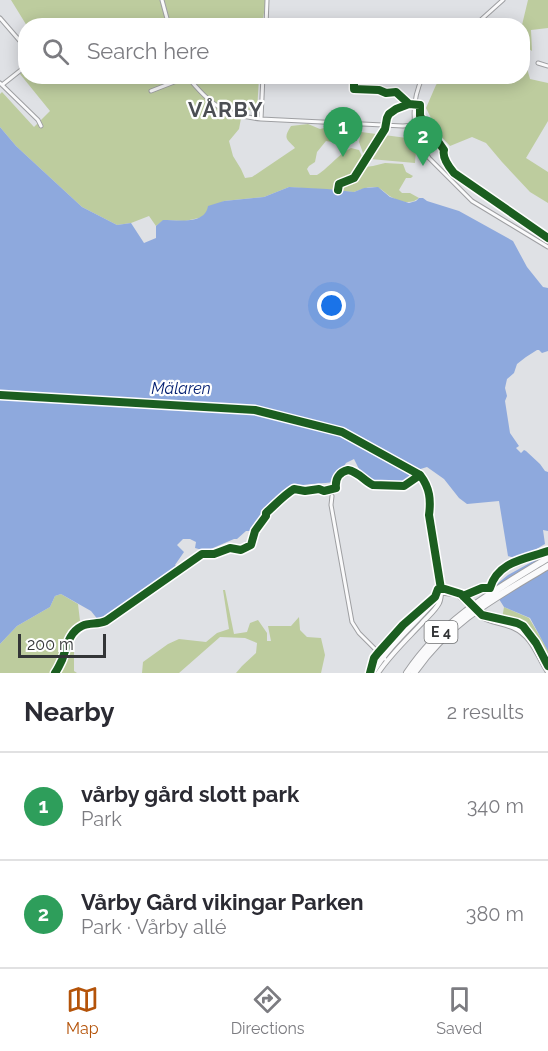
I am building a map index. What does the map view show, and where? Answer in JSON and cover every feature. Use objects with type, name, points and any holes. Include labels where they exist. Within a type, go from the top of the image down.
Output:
[{"type":"highway","name":"E 4","points":[[407,673],[437,635],[453,620],[548,558]]},
{"type":"highway","name":"E 4","points":[[414,673],[441,639],[484,601],[548,566]]},
{"type":"main road","points":[[373,673],[441,600],[439,571],[429,515],[428,488],[420,475],[413,472]]},
{"type":"main road","points":[[378,673],[385,659]]},
{"type":"street","points":[[162,0],[167,18]]},
{"type":"street","points":[[266,18],[267,0]]},
{"type":"street","points":[[483,18],[503,0]]},
{"type":"street","points":[[0,18],[18,39]]},
{"type":"street","points":[[538,63],[548,66]]},
{"type":"street","points":[[18,72],[1,84],[38,120],[41,126]]},
{"type":"street","points":[[151,91],[169,84]]},
{"type":"street","points":[[193,84],[205,98],[219,108],[242,117],[414,125]]},
{"type":"street","points":[[261,119],[263,84]]},
{"type":"street","points":[[420,84],[415,97],[413,116],[423,150],[479,206],[548,247]]},
{"type":"street","points":[[443,153],[449,166],[459,177],[548,238]]},
{"type":"street","points":[[454,183],[459,177]]},
{"type":"street","points":[[529,236],[534,228]]},
{"type":"street","points":[[332,496],[331,505],[352,622],[359,633],[385,659]]},
{"type":"street","points":[[441,593],[454,594],[467,604]]},
{"type":"street","points":[[478,615],[514,628],[523,634],[536,650],[548,673]]},
{"type":"green space","points":[[11,0],[266,1],[263,18],[22,18]]},
{"type":"green space","points":[[528,0],[548,0],[548,28],[531,30],[532,51],[530,50],[530,18],[524,18]]},
{"type":"green space","points":[[530,79],[548,83],[548,121],[526,158],[548,172],[548,203],[530,192],[486,143],[472,137],[450,146],[439,134],[426,108],[436,85],[530,84]]},
{"type":"green space","points":[[28,84],[259,84],[257,112],[243,108],[239,129],[229,141],[233,156],[245,178],[252,177],[295,148],[286,137],[291,126],[308,124],[320,129],[336,126],[344,137],[351,130],[357,141],[326,141],[317,152],[315,162],[307,169],[310,175],[317,175],[351,148],[359,150],[366,164],[365,167],[385,163],[403,164],[406,172],[413,176],[406,178],[399,190],[419,198],[411,202],[403,202],[379,188],[372,187],[354,192],[289,187],[264,197],[224,201],[208,210],[203,217],[185,221],[164,220],[156,226],[149,216],[131,223],[117,225],[82,207],[16,146],[0,127],[0,94],[2,92],[34,127],[50,111]]},
{"type":"green space","points":[[361,132],[407,138],[416,151],[415,163],[370,159],[363,153],[359,142]]},
{"type":"green space","points":[[223,590],[225,590],[234,634],[247,632],[250,623],[258,620],[267,633],[267,641],[271,641],[268,626],[291,626],[299,617],[300,630],[307,637],[321,638],[325,655],[321,673],[236,673],[256,653],[257,643],[245,638],[220,637],[179,673],[142,673],[143,662],[168,644],[179,639],[206,642],[217,633],[229,629]]},
{"type":"green space","points":[[61,594],[78,604],[80,621],[73,626],[71,637],[74,642],[74,671],[77,673],[0,673],[0,644],[17,626],[50,607],[55,596]]},
{"type":"green space","points":[[504,607],[529,618],[548,650],[548,664],[540,647],[521,624],[502,619]]},
{"type":"water","name":"Mälaren","points":[[0,127],[16,146],[82,207],[117,225],[131,223],[144,243],[156,238],[156,226],[163,220],[196,219],[206,212],[208,206],[224,201],[264,197],[289,187],[354,192],[364,188],[378,187],[390,197],[409,203],[423,198],[459,211],[513,241],[527,267],[543,287],[548,288],[548,351],[542,353],[537,350],[517,364],[514,373],[507,379],[505,388],[510,433],[519,446],[516,448],[521,453],[526,451],[548,472],[548,531],[543,530],[545,544],[522,556],[508,556],[499,501],[467,504],[459,498],[444,479],[427,467],[414,471],[407,482],[370,483],[362,475],[354,459],[346,463],[334,482],[303,485],[293,490],[250,531],[246,531],[237,539],[206,551],[195,548],[196,542],[183,539],[177,545],[184,552],[175,565],[177,567],[99,621],[91,611],[61,594],[55,596],[50,607],[17,626],[0,644]]},
{"type":"water","points":[[548,553],[548,651],[530,618],[504,607],[492,588],[508,575]]},
{"type":"ferry route","points":[[0,395],[255,410],[342,432],[412,471]]},
{"type":"cycle path","points":[[354,84],[354,89],[396,92],[409,104],[420,105],[420,116],[444,150],[445,159],[454,173],[548,238]]},
{"type":"cycle path","points":[[338,190],[339,184],[354,178],[385,129],[389,114],[409,104]]},
{"type":"cycle path","points":[[0,395],[255,410],[342,432],[420,475],[429,494],[429,515],[441,589]]},
{"type":"cycle path","points":[[55,673],[77,629],[106,621],[202,554],[214,554],[230,548],[241,550],[251,545],[255,531],[266,513],[294,489],[324,491],[336,488],[338,476],[348,470],[373,485],[404,486],[420,475]]},
{"type":"cycle path","points":[[463,596],[482,588],[490,588],[499,572],[514,562],[548,551]]},
{"type":"cycle path","points":[[370,673],[374,658],[378,653],[403,625],[435,597],[438,589],[441,589]]},
{"type":"cycle path","points":[[441,589],[461,594],[482,615],[523,626],[536,643],[548,666]]},
{"type":"place","name":"vårby gård slott park","points":[[343,157]]},
{"type":"place","name":"Vårby Gård vikingar Parken","points":[[423,166]]},
{"type":"district","name":"VÅRBY","points":[[226,110]]}]
